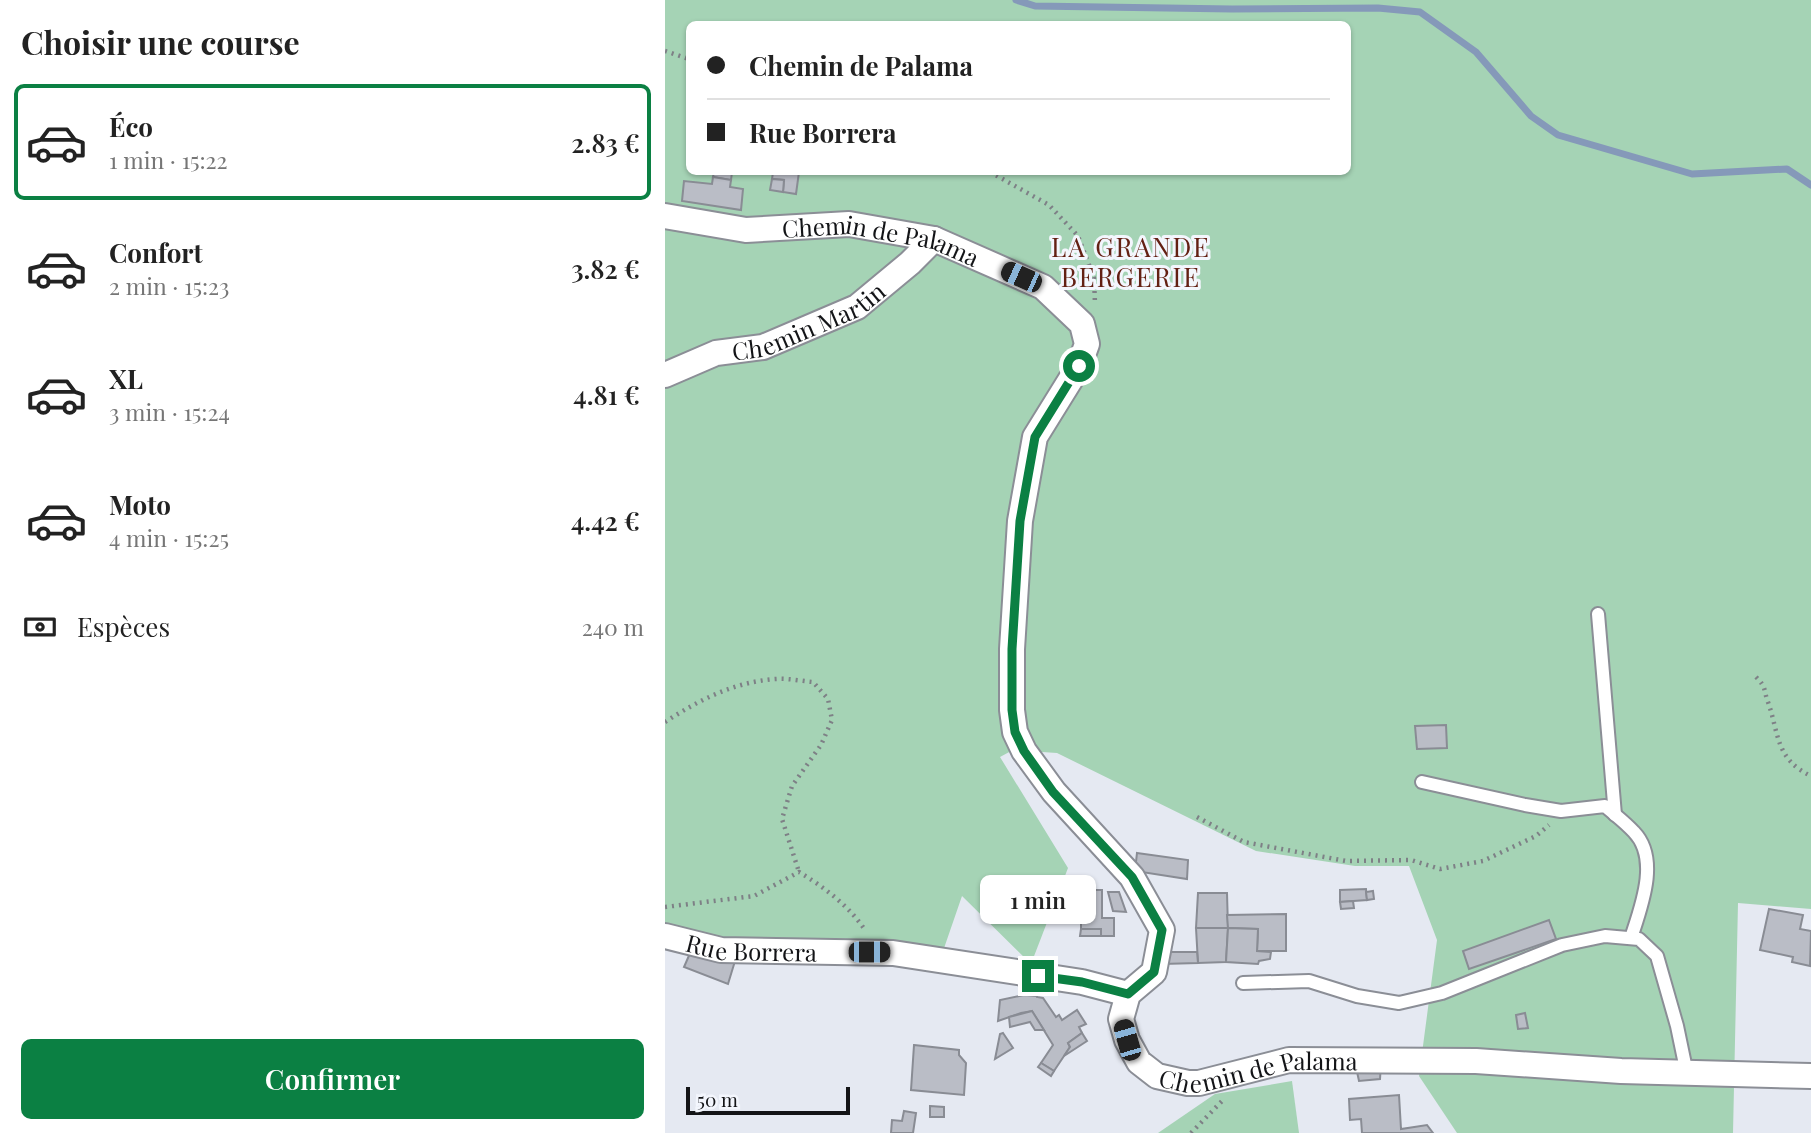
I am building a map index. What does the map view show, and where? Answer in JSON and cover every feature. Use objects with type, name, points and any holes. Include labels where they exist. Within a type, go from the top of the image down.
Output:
[{"type":"street","name":"Chemin de Palama","points":[[665,216],[746,230],[849,224],[934,239],[1043,287],[1082,324],[1087,344]]},
{"type":"street","name":"Chemin Martin","points":[[665,375],[716,354],[763,346],[857,307],[934,239]]},
{"type":"street","points":[[1087,344],[1079,366],[1035,437],[1020,521],[1012,649],[1012,710],[1015,732],[1024,751],[1053,792],[1132,877],[1162,930],[1154,972],[1128,994]]},
{"type":"street","name":"Rue Borrera","points":[[665,936],[721,950],[893,953],[1082,982],[1128,994]]},
{"type":"street","name":"Chemin de Palama","points":[[1128,994],[1121,1019],[1127,1040],[1139,1062],[1157,1076],[1188,1083],[1199,1083],[1289,1060],[1476,1061],[1621,1071],[1811,1076]]},
{"type":"lane","points":[[1598,614],[1615,815]]},
{"type":"lane","points":[[1422,782],[1561,811],[1605,806],[1636,834],[1647,858],[1644,899],[1631,938]]},
{"type":"lane","points":[[1243,983],[1309,981],[1357,996],[1399,1003],[1442,993],[1562,945],[1605,936],[1639,939],[1657,956],[1687,1073]]},
{"type":"path","points":[[665,51],[686,58]]},
{"type":"path","points":[[995,175],[1049,205],[1078,236],[1094,278],[1096,312],[1087,344]]},
{"type":"path","points":[[1756,677],[1764,685],[1782,751],[1802,772],[1811,776]]},
{"type":"path","points":[[665,722],[690,706],[734,686],[777,679],[813,682],[828,699],[832,720],[821,745],[792,786],[782,819],[799,872],[816,882],[855,915],[871,938],[893,953]]},
{"type":"path","points":[[1197,817],[1244,842],[1346,861],[1411,860],[1440,869],[1483,861],[1536,835],[1569,810]]},
{"type":"path","points":[[665,906],[754,896],[799,872]]},
{"type":"green space","points":[[665,0],[1811,0],[1811,909],[1738,903],[1733,1133],[1457,1133],[1419,1076],[1437,940],[1409,866],[1355,866],[1256,851],[1057,753],[1013,750],[1000,757],[1068,868],[1031,964],[962,896],[942,954],[742,944],[665,929]]},
{"type":"green space","points":[[1292,1081],[1299,1133],[1158,1133],[1215,1094]]},
{"type":"building","points":[[713,175],[732,175],[731,180]]},
{"type":"building","points":[[773,175],[799,175],[796,194],[783,192],[784,180],[772,179]]},
{"type":"building","points":[[713,177],[731,180],[730,187],[743,189],[741,210],[682,201],[684,181],[712,184]]},
{"type":"building","points":[[772,179],[784,180],[783,192],[770,190]]},
{"type":"building","points":[[1446,725],[1447,748],[1417,749],[1415,726]]},
{"type":"building","points":[[1137,853],[1188,860],[1187,879],[1135,871]]},
{"type":"building","points":[[1366,889],[1367,900],[1340,902],[1340,890]]},
{"type":"building","points":[[1081,890],[1102,890],[1102,918],[1114,918],[1114,936],[1101,936],[1101,929],[1081,929]]},
{"type":"building","points":[[1373,891],[1374,899],[1367,900],[1366,892]]},
{"type":"building","points":[[1108,892],[1119,892],[1126,912],[1113,911]]},
{"type":"building","points":[[1198,893],[1227,893],[1228,928],[1196,928]]},
{"type":"building","points":[[1353,901],[1354,908],[1341,909],[1340,902]]},
{"type":"building","points":[[1769,909],[1803,915],[1800,929],[1811,931],[1810,966],[1792,962],[1793,957],[1760,950]]},
{"type":"building","points":[[1286,914],[1286,951],[1257,951],[1258,929],[1228,928],[1227,915]]},
{"type":"building","points":[[1549,920],[1556,939],[1469,969],[1463,951]]},
{"type":"building","points":[[1196,928],[1228,928],[1226,962],[1198,963]]},
{"type":"building","points":[[1228,928],[1258,929],[1257,951],[1271,952],[1270,959],[1259,961],[1258,964],[1226,962]]},
{"type":"building","points":[[1081,929],[1101,929],[1101,936],[1080,936]]},
{"type":"building","points":[[691,951],[735,961],[728,984],[684,967]]},
{"type":"building","points":[[1161,952],[1197,952],[1198,963],[1162,964]]},
{"type":"building","points":[[1024,995],[1043,998],[1056,1017],[1059,1015],[1062,1020],[1077,1010],[1086,1024],[1079,1027],[1082,1033],[1068,1043],[1070,1047],[1054,1071],[1041,1063],[1053,1045],[1032,1011],[998,1021],[1000,1000]]},
{"type":"building","points":[[1032,1011],[1044,1030],[1035,1030],[1030,1022],[1010,1027],[1009,1017]]},
{"type":"building","points":[[1525,1013],[1528,1028],[1518,1029],[1516,1015]]},
{"type":"building","points":[[1003,1033],[1013,1048],[995,1059],[1000,1034]]},
{"type":"building","points":[[1082,1033],[1087,1041],[1064,1056],[1070,1047],[1068,1043]]},
{"type":"building","points":[[914,1045],[959,1050],[959,1055],[966,1063],[964,1095],[911,1090]]},
{"type":"building","points":[[1041,1063],[1054,1071],[1051,1076],[1038,1067]]},
{"type":"building","points":[[1381,1064],[1380,1079],[1359,1081],[1356,1067]]},
{"type":"building","points":[[1399,1095],[1401,1129],[1427,1125],[1433,1133],[1362,1133],[1361,1119],[1350,1120],[1349,1099]]},
{"type":"building","points":[[930,1106],[944,1107],[944,1117],[930,1117]]},
{"type":"building","points":[[904,1111],[916,1113],[913,1133],[891,1133],[892,1120],[902,1121]]},
{"type":"waterway","points":[[1016,0],[1035,6],[1378,8],[1420,12],[1476,52],[1531,116],[1558,135],[1692,174],[1787,169],[1811,185]]},
{"type":"district","name":"LA GRANDE BERGERIE","points":[[1131,261]]},
{"type":"route","points":[[1038,976],[1082,982],[1128,994],[1154,972],[1162,930],[1132,877],[1053,792],[1024,751],[1015,732],[1012,710],[1012,649],[1020,521],[1035,437],[1079,366]]}]
